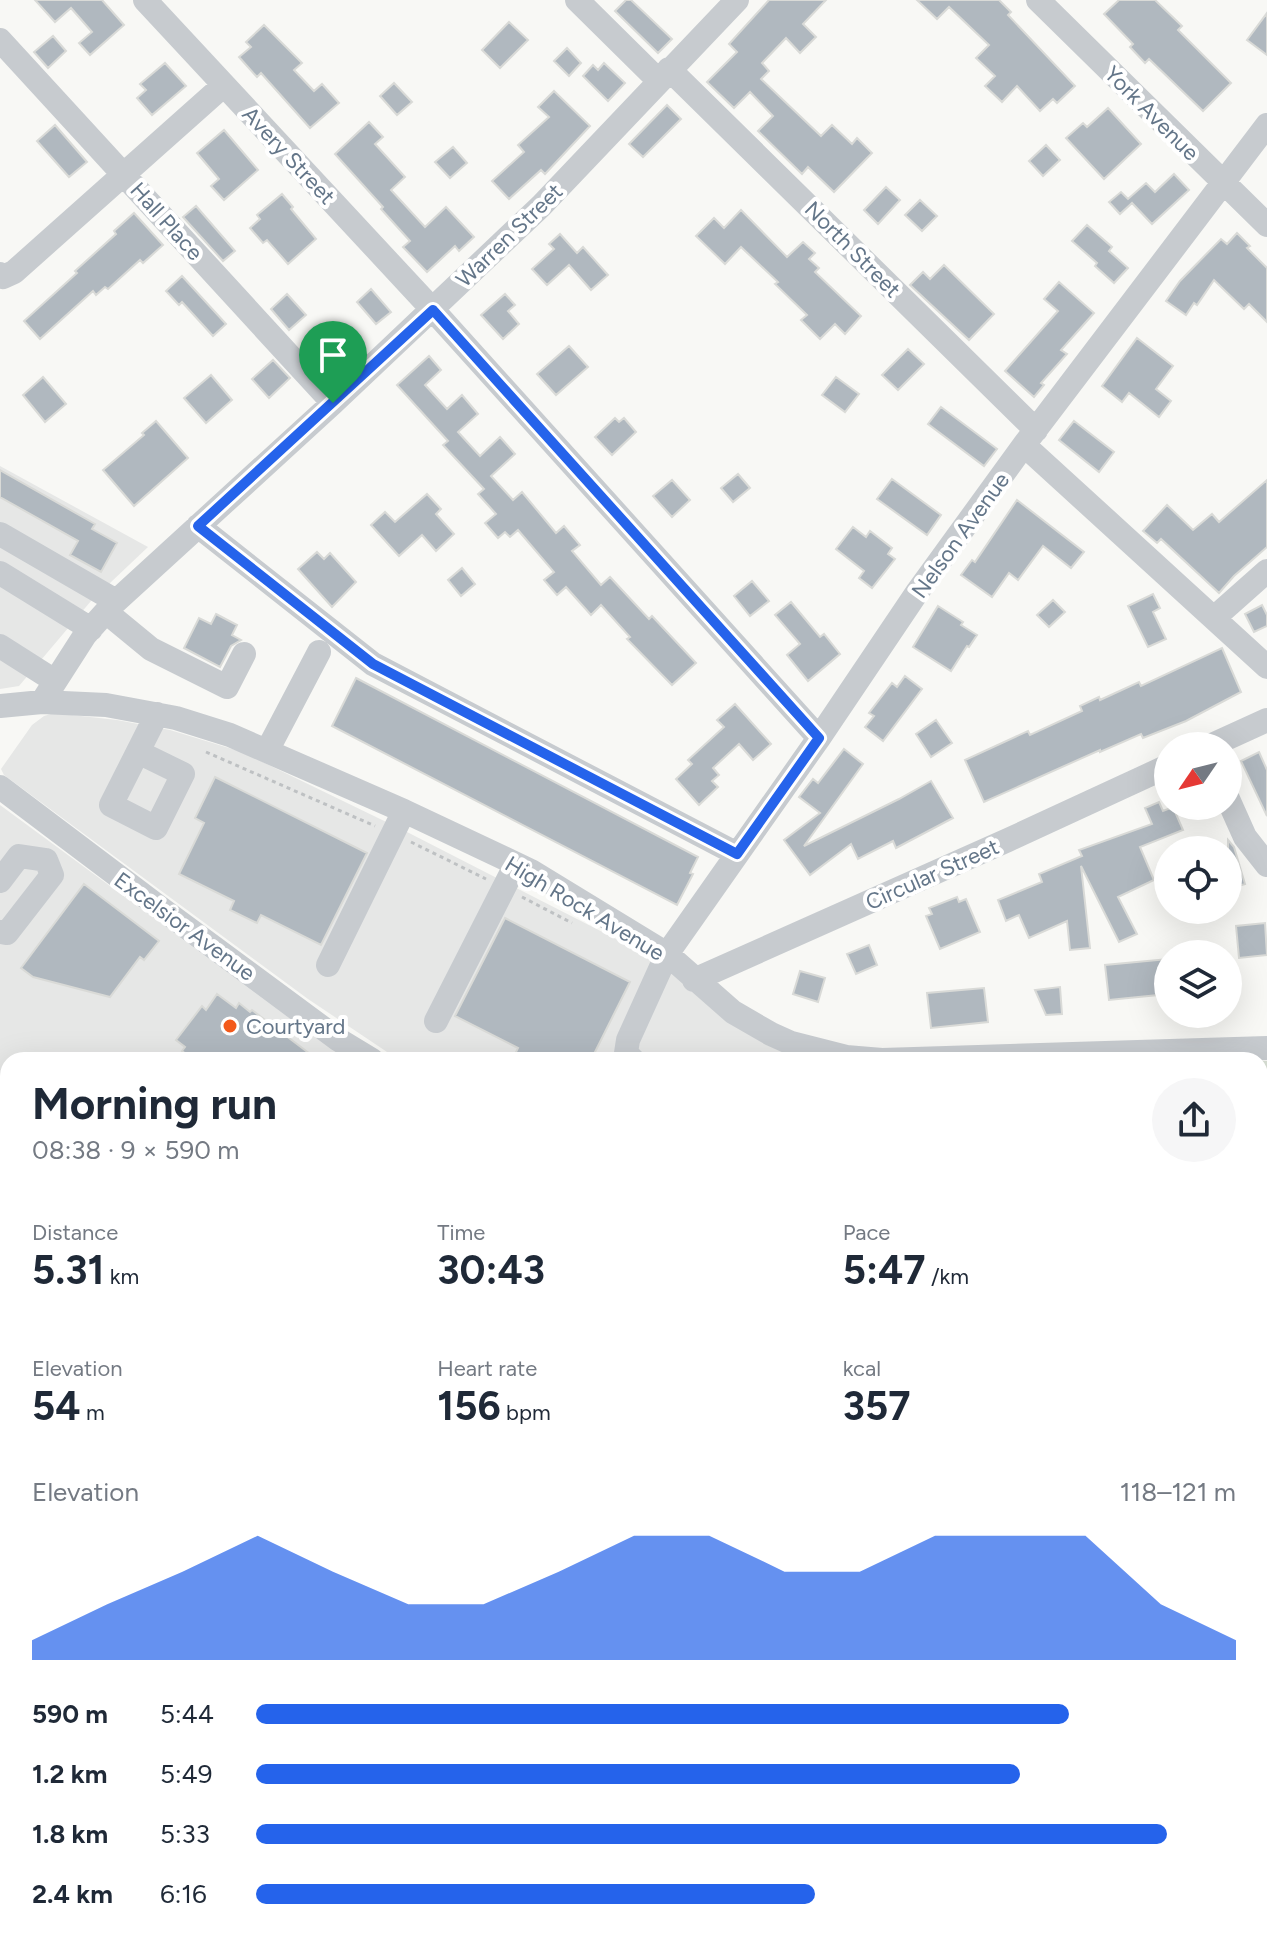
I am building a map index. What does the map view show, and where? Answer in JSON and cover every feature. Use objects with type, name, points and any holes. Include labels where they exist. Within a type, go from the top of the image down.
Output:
[{"type":"street","name":"Avery Street","points":[[145,0],[433,310],[819,738]]},
{"type":"street","name":"North Street","points":[[577,0],[664,75],[1030,438],[1267,667]]},
{"type":"street","name":"Warren Street","points":[[42,702],[104,614],[541,206],[737,0]]},
{"type":"street","name":"York Avenue","points":[[1038,0],[1267,225]]},
{"type":"street","name":"Hall Place","points":[[0,40],[333,403]]},
{"type":"street","points":[[2,276],[14,272],[224,85]]},
{"type":"street","name":"Nelson Avenue","points":[[626,1052],[628,1040],[667,954],[918,591],[1267,125]]},
{"type":"street","points":[[198,526],[373,664],[737,854]]},
{"type":"street","points":[[0,534],[151,649],[227,687],[244,654]]},
{"type":"street","points":[[1214,618],[1267,571]]},
{"type":"street","points":[[0,573],[104,614]]},
{"type":"street","points":[[0,646],[55,681]]},
{"type":"street","points":[[267,751],[319,652]]},
{"type":"street","name":"High Rock Avenue","points":[[0,706],[42,702],[106,705],[157,714],[230,735],[404,811],[516,864],[667,954],[694,980],[785,1052]]},
{"type":"street","points":[[138,752],[157,714]]},
{"type":"street","points":[[1241,732],[1267,720]]},
{"type":"street","name":"Circular Street","points":[[694,980],[1154,772]]},
{"type":"street","name":"Excelsior Avenue","points":[[0,787],[315,1022],[360,1052]]},
{"type":"street","points":[[328,965],[404,811]]},
{"type":"street","points":[[1237,820],[1245,837],[1267,865]]},
{"type":"street","points":[[46,860],[65,836]]},
{"type":"street","points":[[0,881],[19,856],[46,860]]},
{"type":"street","points":[[0,932],[7,933],[52,875],[46,860]]},
{"type":"street","points":[[436,1021],[516,864]]},
{"type":"street","name":"High Rock Avenue","points":[[1139,1052],[1267,1048]]},
{"type":"shaded area","points":[[0,466],[148,547],[91,601],[19,686],[0,689]]},
{"type":"shaded area","points":[[54,713],[117,720],[170,730],[242,752],[624,943],[632,942],[765,1044],[783,1052],[387,1052],[308,999],[4,775],[1,769],[32,725]]},
{"type":"shaded area","points":[[0,805],[288,1017],[341,1052],[0,1052]]},
{"type":"building","points":[[35,0],[102,0],[124,25],[90,55],[79,43],[92,32],[71,8],[55,22]]},
{"type":"building","points":[[626,0],[631,0],[672,39],[658,53],[615,11]]},
{"type":"building","points":[[769,0],[826,0],[803,24],[816,37],[800,53],[786,38],[762,63],[769,71],[761,79],[821,136],[832,125],[852,144],[857,138],[872,153],[834,192],[808,167],[802,174],[758,131],[773,116],[750,92],[734,108],[707,82],[737,52],[729,44]]},
{"type":"building","points":[[917,0],[999,0],[1011,12],[1008,15],[1075,86],[1057,103],[1053,99],[1040,111],[1017,86],[1002,102],[985,86],[995,76],[976,58],[989,45],[949,7],[937,19]]},
{"type":"building","points":[[1119,0],[1155,0],[1182,26],[1178,30],[1231,83],[1203,111],[1149,59],[1145,63],[1130,47],[1133,44],[1104,14]]},
{"type":"building","points":[[1267,13],[1267,55],[1247,40]]},
{"type":"building","points":[[509,22],[528,40],[500,68],[482,50]]},
{"type":"building","points":[[264,25],[302,63],[294,70],[314,91],[322,84],[339,103],[310,128],[261,73],[257,77],[239,57],[251,47],[246,42]]},
{"type":"building","points":[[53,36],[66,51],[48,68],[34,52]]},
{"type":"building","points":[[567,48],[581,63],[569,76],[554,61]]},
{"type":"building","points":[[165,63],[186,86],[152,115],[137,98],[146,90],[140,84]]},
{"type":"building","points":[[604,63],[625,83],[608,101],[583,76],[593,65],[598,70]]},
{"type":"building","points":[[394,83],[412,102],[397,115],[380,96]]},
{"type":"building","points":[[554,91],[590,126],[545,174],[541,170],[509,199],[492,181],[524,152],[518,145],[549,117],[538,107]]},
{"type":"building","points":[[667,105],[681,119],[643,157],[629,144]]},
{"type":"building","points":[[1108,108],[1141,144],[1104,179],[1066,138],[1083,123],[1087,127]]},
{"type":"building","points":[[369,122],[383,137],[375,144],[405,177],[391,190],[425,227],[446,207],[474,237],[459,251],[455,246],[427,272],[403,247],[410,241],[335,154]]},
{"type":"building","points":[[55,125],[87,162],[69,177],[37,141]]},
{"type":"building","points":[[224,130],[258,170],[224,200],[211,186],[219,179],[197,153]]},
{"type":"building","points":[[1046,145],[1060,160],[1043,176],[1029,161]]},
{"type":"building","points":[[453,147],[467,163],[450,178],[435,162]]},
{"type":"building","points":[[1174,174],[1189,190],[1152,224],[1132,203],[1120,214],[1109,202],[1121,192],[1128,199],[1146,183],[1155,192]]},
{"type":"building","points":[[886,187],[900,200],[878,224],[864,210]]},
{"type":"building","points":[[282,194],[316,239],[288,264],[267,240],[263,243],[250,228],[260,219],[257,215]]},
{"type":"building","points":[[920,200],[937,216],[922,231],[905,215]]},
{"type":"building","points":[[196,206],[235,251],[223,261],[183,217]]},
{"type":"building","points":[[741,210],[787,257],[803,242],[815,253],[809,259],[819,268],[815,272],[861,316],[845,334],[835,324],[820,339],[801,320],[807,315],[741,247],[725,264],[696,236],[714,218],[724,228]]},
{"type":"building","points":[[134,213],[163,245],[143,263],[140,260],[108,289],[105,287],[96,295],[93,291],[40,339],[24,321],[77,273],[75,271]]},
{"type":"building","points":[[1087,225],[1112,247],[1109,251],[1128,268],[1114,283],[1072,241]]},
{"type":"building","points":[[1237,233],[1267,268],[1267,322],[1249,304],[1244,309],[1214,280],[1186,315],[1166,301],[1180,281],[1221,239],[1227,244]]},
{"type":"building","points":[[560,234],[577,253],[583,247],[608,275],[591,290],[569,265],[547,285],[532,269],[554,249],[549,244]]},
{"type":"building","points":[[944,265],[994,314],[969,340],[910,285],[923,272],[930,279]]},
{"type":"building","points":[[182,276],[226,324],[213,336],[182,302],[179,305],[166,291]]},
{"type":"building","points":[[1059,282],[1094,313],[1061,350],[1067,354],[1041,383],[1044,385],[1034,397],[1005,371],[1058,311],[1044,299]]},
{"type":"building","points":[[371,289],[391,312],[376,324],[357,302]]},
{"type":"building","points":[[287,294],[306,315],[289,330],[271,309]]},
{"type":"building","points":[[505,294],[515,305],[508,311],[519,324],[503,339],[481,315]]},
{"type":"building","points":[[1137,338],[1173,366],[1156,389],[1171,401],[1159,417],[1129,393],[1122,402],[1102,386]]},
{"type":"building","points":[[569,346],[588,367],[556,395],[537,374]]},
{"type":"building","points":[[908,349],[924,364],[898,390],[882,375]]},
{"type":"building","points":[[429,356],[441,370],[425,385],[447,409],[462,395],[478,414],[458,432],[480,456],[500,437],[515,454],[491,476],[513,500],[522,492],[556,533],[564,526],[580,545],[572,551],[601,585],[610,577],[696,663],[672,685],[627,639],[630,637],[601,605],[591,615],[566,587],[557,595],[544,580],[554,572],[518,530],[510,537],[505,532],[498,538],[485,523],[496,514],[478,494],[484,489],[443,445],[448,441],[397,385]]},
{"type":"building","points":[[273,360],[290,378],[269,398],[252,379]]},
{"type":"building","points":[[211,375],[232,400],[206,423],[184,398]]},
{"type":"building","points":[[43,377],[66,404],[45,422],[23,395]]},
{"type":"building","points":[[836,377],[859,394],[845,412],[822,395]]},
{"type":"building","points":[[941,407],[997,449],[984,466],[928,424]]},
{"type":"building","points":[[615,418],[619,422],[624,418],[636,432],[612,455],[595,437]]},
{"type":"building","points":[[156,421],[188,458],[134,506],[103,470]]},
{"type":"building","points":[[1074,421],[1114,452],[1099,472],[1059,440]]},
{"type":"building","points":[[0,470],[95,524],[92,529],[117,543],[101,572],[70,555],[78,541],[0,497]]},
{"type":"building","points":[[738,474],[750,488],[733,502],[721,488]]},
{"type":"building","points":[[892,479],[941,515],[927,535],[877,499]]},
{"type":"building","points":[[672,480],[690,500],[672,517],[653,496]]},
{"type":"building","points":[[1267,480],[1267,547],[1219,593],[1161,539],[1157,543],[1143,531],[1167,505],[1193,530],[1212,514],[1219,522]]},
{"type":"building","points":[[427,494],[441,509],[436,514],[454,534],[436,551],[422,535],[399,556],[371,525],[385,512],[395,522]]},
{"type":"building","points":[[1017,500],[1084,552],[1071,568],[1043,546],[1018,580],[1009,573],[992,597],[961,575],[972,560],[975,562]]},
{"type":"building","points":[[853,527],[866,537],[870,531],[892,548],[888,554],[895,559],[872,588],[859,578],[864,571],[836,549]]},
{"type":"building","points":[[317,552],[324,559],[330,553],[356,582],[332,607],[298,569]]},
{"type":"building","points":[[462,568],[475,584],[461,596],[448,580]]},
{"type":"building","points":[[752,581],[769,601],[750,616],[734,596]]},
{"type":"building","points":[[1153,594],[1160,608],[1153,612],[1166,639],[1148,647],[1128,606]]},
{"type":"building","points":[[1053,600],[1065,612],[1049,627],[1037,615]]},
{"type":"building","points":[[791,602],[820,637],[824,634],[840,654],[808,681],[787,655],[800,644],[775,615]]},
{"type":"building","points":[[1262,605],[1267,615],[1267,626],[1254,632],[1245,614]]},
{"type":"building","points":[[938,606],[977,635],[951,671],[913,647]]},
{"type":"building","points":[[216,614],[237,625],[232,635],[241,640],[231,646],[220,667],[184,648],[199,618],[211,624]]},
{"type":"building","points":[[1222,648],[1241,692],[1186,721],[1100,750],[984,802],[965,760],[1028,731],[1030,735],[1082,711],[1080,706],[1099,697],[1100,700],[1139,682],[1141,686]]},
{"type":"building","points":[[905,676],[922,689],[883,741],[865,727],[874,716],[869,713],[892,683],[897,687]]},
{"type":"building","points":[[356,678],[698,857],[677,905],[332,726]]},
{"type":"building","points":[[735,704],[771,744],[753,760],[739,744],[713,768],[719,775],[712,781],[718,787],[699,805],[676,779],[692,764],[688,760],[724,727],[717,720]]},
{"type":"building","points":[[936,720],[952,743],[931,757],[916,734]]},
{"type":"building","points":[[844,749],[863,764],[804,846],[931,781],[953,818],[896,848],[893,841],[858,859],[851,844],[810,875],[784,840],[820,813],[799,797],[813,779],[818,783]]},
{"type":"building","points":[[1259,752],[1267,770],[1267,816],[1242,763]]},
{"type":"building","points":[[215,777],[367,853],[321,945],[261,915],[257,923],[230,910],[234,901],[179,874],[204,823],[195,818]]},
{"type":"building","points":[[1154,804],[1154,820],[1179,820],[1183,830],[1168,836],[1154,836],[1154,841],[1140,847],[1154,880],[1118,897],[1137,934],[1119,942],[1081,866],[1090,948],[1070,950],[1067,921],[1029,938],[1019,915],[1006,921],[998,900],[1042,882],[1039,874],[1082,856],[1079,850],[1152,824],[1145,808]]},
{"type":"building","points":[[84,884],[159,941],[144,960],[140,957],[110,997],[33,977],[21,968]]},
{"type":"building","points":[[957,897],[959,902],[966,899],[980,932],[940,949],[926,916],[932,914],[929,908]]},
{"type":"building","points":[[505,918],[630,982],[595,1052],[516,1052],[518,1048],[455,1016]]},
{"type":"building","points":[[1265,923],[1267,955],[1242,958],[1242,940],[1237,940],[1236,926]]},
{"type":"building","points":[[869,945],[877,965],[856,974],[847,954]]},
{"type":"building","points":[[1154,960],[1154,995],[1109,1000],[1105,965]]},
{"type":"building","points":[[800,971],[825,978],[818,1002],[793,994]]},
{"type":"building","points":[[1060,987],[1062,1014],[1046,1015],[1035,990]]},
{"type":"building","points":[[984,988],[988,1022],[931,1028],[927,993]]},
{"type":"building","name":"Courtyard","points":[[217,994],[236,1008],[239,1003],[307,1052],[183,1052],[185,1047],[176,1040],[202,1006],[206,1010]]},
{"type":"place","name":"Courtyard","points":[[230,1026]]},
{"type":"route","points":[[433,310],[819,738],[737,854],[373,664],[198,526],[333,403],[433,310]]}]
